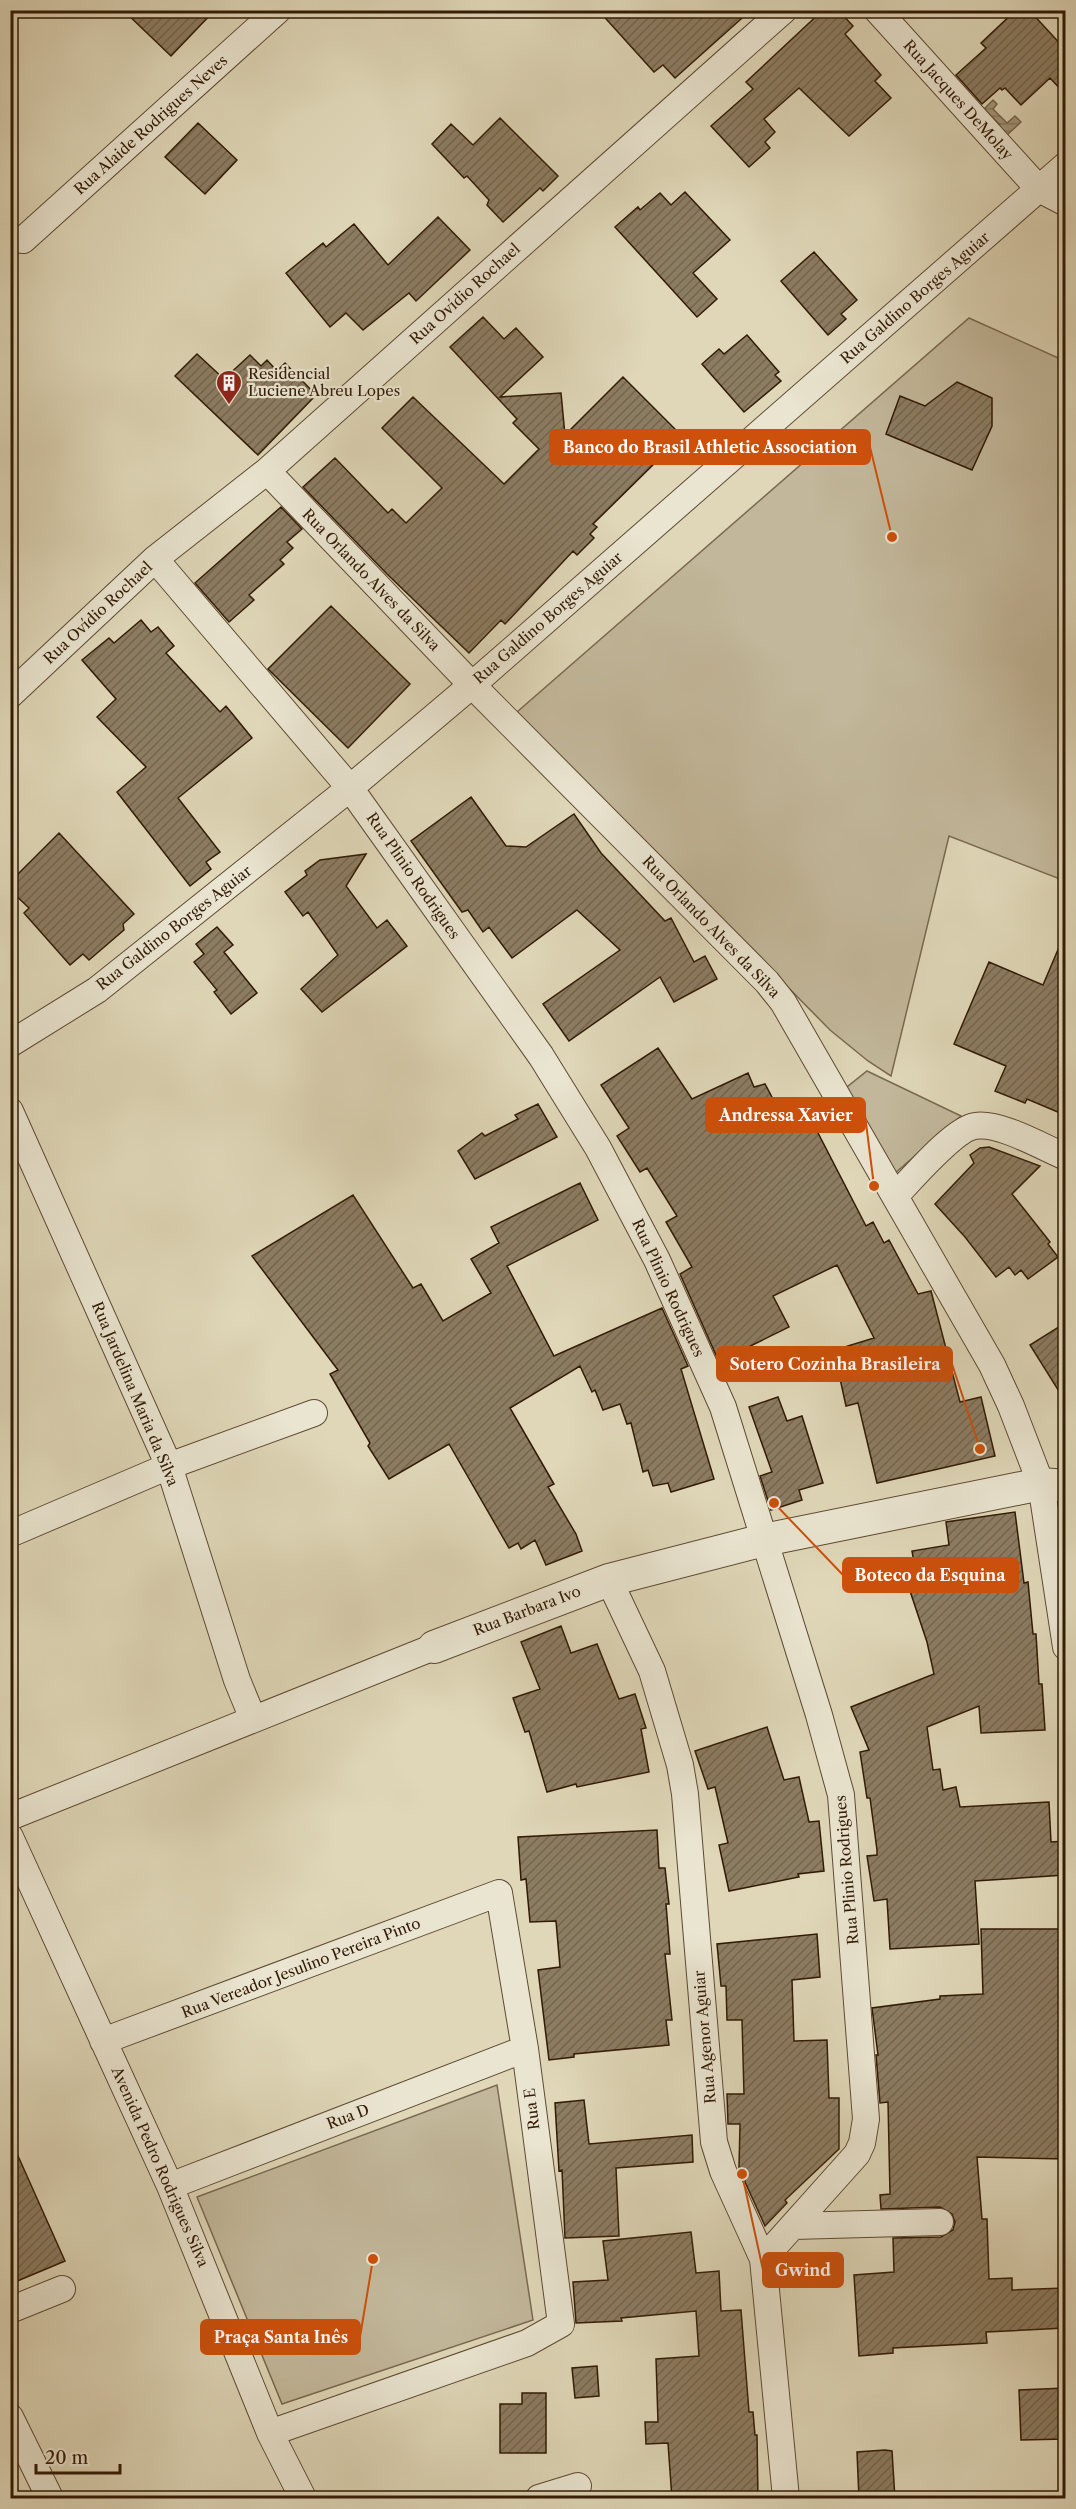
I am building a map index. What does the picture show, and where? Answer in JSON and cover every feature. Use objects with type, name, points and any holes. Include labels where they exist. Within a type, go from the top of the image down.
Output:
[{"type":"street","name":"Rua Alaide Rodrigues Neves","points":[[24,240],[278,10]]},
{"type":"street","name":"Rua Ovídio Rochael","points":[[10,695],[155,559],[267,471],[784,10]]},
{"type":"street","name":"Rua Jacques DeMolay","points":[[877,10],[1039,189],[1065,203]]},
{"type":"street","name":"Rua Galdino Borges Aguiar","points":[[10,1044],[97,990],[350,788],[472,685],[1065,165]]},
{"type":"street","name":"Rua Orlando Alves da Silva","points":[[267,471],[472,685],[767,982],[783,1002],[992,1365],[1053,1485],[1065,1647]]},
{"type":"street","name":"Rua Plinio Rodrigues","points":[[155,559],[350,788],[541,1056],[598,1148],[657,1260],[723,1407],[819,1715],[841,1795],[866,2119],[862,2143],[856,2154],[763,2259]]},
{"type":"street","name":"Rua Jardelina Maria da Silva","points":[[10,1111],[169,1466],[237,1680],[253,1719]]},
{"type":"street","points":[[896,1195],[957,1134],[964,1128],[975,1125],[990,1126],[1065,1157]]},
{"type":"street","points":[[10,1534],[169,1466],[314,1413]]},
{"type":"street","name":"Rua Barbara Ivo","points":[[10,1817],[434,1647],[609,1580],[764,1540],[1053,1485]]},
{"type":"street","name":"Rua Agenor Aguiar","points":[[609,1580],[652,1671],[680,1765],[686,1806],[714,2142],[723,2171],[763,2259],[786,2499]]},
{"type":"street","name":"Avenida Pedro Rodrigues Silva","points":[[10,1837],[170,2186],[270,2433],[303,2499]]},
{"type":"street","name":"Rua Vereador Jesulino Pereira Pinto","points":[[103,2041],[499,1893]]},
{"type":"street","name":"Rua E","points":[[270,2433],[527,2343],[561,2325],[525,2049],[499,1893]]},
{"type":"street","name":"Rua D","points":[[170,2186],[525,2049]]},
{"type":"street","points":[[793,2226],[940,2222]]},
{"type":"street","points":[[10,2310],[62,2289]]},
{"type":"street","points":[[10,2417],[50,2499]]},
{"type":"street","points":[[539,2499],[579,2486]]},
{"type":"shaded area","points":[[993,100],[997,104],[993,109],[1007,123],[1015,116],[1021,122],[1005,137],[996,128],[1000,125],[984,109]]},
{"type":"shaded area","points":[[969,318],[1065,361],[1065,881],[949,836],[891,1076],[868,1061],[830,1030],[517,712]]},
{"type":"shaded area","points":[[867,1071],[961,1116],[894,1174],[847,1087]]},
{"type":"shaded area","points":[[497,2085],[533,2320],[282,2404],[197,2197]]},
{"type":"building","points":[[123,10],[215,10],[171,56]]},
{"type":"building","points":[[598,10],[751,10],[675,78],[663,65],[654,72]]},
{"type":"building","points":[[823,10],[838,10],[853,26],[845,34],[881,75],[875,81],[891,98],[849,136],[799,88],[764,119],[775,132],[765,142],[770,148],[749,167],[711,126],[753,89],[746,82]]},
{"type":"building","points":[[1016,10],[1029,10],[1065,49],[1065,94],[1050,78],[1021,105],[1005,88],[1002,90],[1000,88],[982,104],[956,75],[986,48],[981,43]]},
{"type":"building","points":[[500,118],[558,176],[543,191],[540,188],[503,222],[487,205],[489,200],[467,176],[464,178],[432,144],[451,124],[473,145]]},
{"type":"building","points":[[198,123],[237,160],[205,194],[165,157]]},
{"type":"building","points":[[685,192],[730,240],[693,273],[717,299],[697,317],[615,227],[638,207],[640,210],[660,193],[671,205]]},
{"type":"building","points":[[438,217],[470,250],[416,301],[409,293],[363,330],[346,313],[330,327],[286,273],[323,243],[326,247],[354,224],[388,265]]},
{"type":"building","points":[[814,252],[857,300],[841,314],[846,319],[828,335],[781,281]]},
{"type":"building","points":[[483,317],[504,339],[516,328],[543,357],[500,397],[561,393],[565,435],[623,377],[703,457],[658,460],[593,524],[597,527],[590,534],[594,538],[577,555],[573,551],[505,624],[501,620],[469,653],[387,574],[303,487],[335,458],[388,513],[392,509],[406,523],[442,488],[382,428],[413,397],[504,484],[539,449],[513,423],[517,419],[450,347]]},
{"type":"building","points":[[747,335],[779,372],[775,375],[781,381],[744,412],[702,364],[719,349],[724,354]]},
{"type":"building","points":[[197,354],[224,379],[250,355],[261,366],[267,360],[277,371],[285,363],[316,395],[258,455],[175,376]]},
{"type":"building","points":[[957,382],[992,398],[992,426],[972,470],[886,434],[900,396],[925,406]]},
{"type":"building","points":[[281,507],[302,529],[287,542],[293,548],[280,560],[284,564],[249,595],[254,600],[229,622],[195,583]]},
{"type":"building","points":[[331,606],[410,684],[348,748],[268,669]]},
{"type":"building","points":[[141,620],[151,632],[158,627],[174,646],[166,653],[220,712],[226,706],[252,738],[178,798],[220,852],[206,862],[211,869],[190,886],[117,792],[146,767],[97,717],[116,699],[82,660],[109,638],[114,643]]},
{"type":"building","points":[[471,797],[506,846],[526,847],[574,814],[601,853],[665,921],[671,918],[694,962],[705,956],[717,979],[674,1002],[660,977],[569,1041],[543,1004],[620,950],[577,910],[512,958],[489,927],[483,932],[468,910],[462,912],[411,841]]},
{"type":"building","points":[[59,833],[134,914],[123,924],[124,930],[89,960],[83,954],[70,965],[24,913],[29,908],[10,890],[10,882]]},
{"type":"building","points":[[366,854],[346,886],[377,928],[387,920],[407,946],[322,1012],[301,989],[338,955],[308,912],[303,916],[285,892],[307,875],[305,871],[320,860]]},
{"type":"building","points":[[217,927],[233,945],[224,952],[257,993],[231,1014],[214,992],[217,990],[194,962],[204,954],[196,944]]},
{"type":"building","points":[[1065,933],[1065,1115],[1027,1099],[1025,1103],[995,1091],[1006,1066],[954,1044],[989,962],[1043,985]]},
{"type":"building","points":[[658,1048],[692,1099],[748,1073],[754,1087],[765,1084],[783,1118],[821,1100],[830,1122],[816,1129],[866,1226],[873,1222],[884,1243],[889,1240],[918,1294],[931,1291],[960,1402],[981,1397],[995,1456],[877,1483],[858,1403],[846,1406],[839,1374],[844,1373],[838,1349],[874,1338],[837,1265],[773,1296],[789,1327],[728,1357],[726,1352],[716,1355],[680,1274],[692,1267],[666,1222],[677,1216],[647,1168],[640,1172],[617,1136],[629,1128],[601,1085]]},
{"type":"building","points":[[538,1104],[557,1137],[475,1179],[458,1151],[482,1133],[485,1136],[518,1119],[515,1115]]},
{"type":"building","points":[[989,1147],[1040,1166],[1012,1194],[1050,1242],[1048,1244],[1058,1257],[1028,1279],[1021,1270],[1015,1275],[1009,1267],[996,1277],[965,1237],[935,1204],[974,1163],[970,1155],[980,1148]]},
{"type":"building","points":[[580,1183],[598,1220],[507,1266],[554,1356],[662,1308],[688,1366],[681,1369],[714,1479],[671,1492],[668,1483],[653,1486],[648,1470],[643,1472],[631,1423],[627,1424],[620,1404],[603,1410],[595,1390],[592,1392],[580,1366],[510,1408],[554,1484],[548,1487],[576,1534],[582,1551],[546,1565],[535,1540],[521,1549],[518,1543],[509,1548],[449,1444],[389,1479],[368,1446],[370,1443],[330,1374],[338,1370],[252,1256],[353,1195],[413,1288],[421,1284],[443,1321],[491,1293],[471,1259],[499,1243],[491,1227]]},
{"type":"building","points":[[1065,1323],[1065,1401],[1030,1345]]},
{"type":"building","points":[[778,1397],[787,1421],[802,1416],[823,1483],[799,1490],[802,1500],[771,1510],[760,1476],[772,1472],[749,1407]]},
{"type":"building","points":[[1015,1512],[1024,1583],[1028,1582],[1033,1634],[1036,1634],[1045,1730],[981,1733],[979,1706],[927,1727],[933,1770],[940,1769],[943,1790],[956,1787],[960,1807],[1049,1802],[1051,1842],[1065,1841],[1065,1875],[975,1881],[979,1944],[890,1949],[887,1899],[874,1901],[867,1856],[877,1855],[870,1798],[867,1798],[860,1752],[869,1750],[851,1707],[934,1674],[927,1642],[910,1591],[917,1579],[912,1551],[949,1545],[946,1522]]},
{"type":"building","points":[[561,1626],[571,1653],[597,1644],[619,1699],[635,1694],[646,1728],[641,1729],[649,1772],[577,1787],[576,1784],[547,1792],[529,1731],[525,1732],[513,1698],[540,1689],[521,1642]]},
{"type":"building","points":[[767,1727],[784,1780],[799,1777],[809,1822],[819,1821],[824,1871],[798,1874],[799,1877],[729,1891],[719,1845],[728,1843],[715,1787],[708,1789],[695,1751]]},
{"type":"building","points":[[657,1830],[659,1868],[665,1868],[669,1904],[666,1904],[670,1954],[665,1954],[672,2020],[666,2020],[669,2045],[574,2054],[574,2057],[549,2060],[538,1970],[560,1967],[556,1921],[530,1922],[526,1879],[521,1880],[518,1837]]},
{"type":"building","points":[[981,1929],[1065,1929],[1065,2159],[977,2157],[982,2219],[987,2219],[989,2279],[1012,2278],[1012,2290],[1065,2288],[1065,2328],[986,2332],[987,2343],[893,2348],[893,2353],[859,2356],[854,2275],[894,2272],[893,2238],[941,2237],[953,2230],[955,2222],[952,2214],[940,2207],[881,2209],[880,2195],[890,2194],[888,2102],[880,2103],[876,2055],[878,2055],[872,2008],[940,1999],[940,1996],[983,1994]]},
{"type":"building","points":[[817,1934],[820,1977],[792,1980],[794,2041],[827,2040],[829,2098],[839,2098],[839,2149],[785,2200],[787,2203],[765,2226],[745,2182],[744,2168],[739,2168],[740,2124],[728,2124],[727,2094],[744,2094],[742,2020],[727,2020],[726,1986],[721,1986],[717,1944]]},
{"type":"building","points":[[584,2100],[589,2144],[692,2135],[693,2162],[616,2168],[619,2236],[565,2238],[562,2170],[559,2171],[555,2103]]},
{"type":"building","points":[[10,2138],[65,2261],[10,2284]]},
{"type":"building","points":[[691,2232],[696,2273],[719,2271],[721,2311],[741,2310],[749,2412],[753,2412],[755,2435],[757,2435],[758,2499],[672,2499],[668,2443],[646,2444],[645,2422],[658,2422],[656,2359],[699,2356],[696,2311],[621,2318],[622,2321],[576,2323],[573,2282],[608,2280],[603,2241]]},
{"type":"building","points":[[597,2366],[599,2396],[575,2398],[572,2368]]},
{"type":"building","points":[[1065,2388],[1065,2439],[1021,2440],[1019,2390]]},
{"type":"building","points":[[522,2393],[546,2393],[546,2453],[500,2453],[500,2404],[522,2404]]},
{"type":"building","points":[[892,2451],[895,2499],[859,2499],[857,2452]]},
{"type":"place","name":"Residencial Luciene Abreu Lopes","points":[[229,406]]},
{"type":"place","name":"Banco do Brasil Athletic Association","points":[[892,537]]},
{"type":"place","name":"Andressa Xavier","points":[[874,1186]]},
{"type":"place","name":"Sotero Cozinha Brasileira","points":[[980,1449]]},
{"type":"place","name":"Boteco da Esquina","points":[[774,1503]]},
{"type":"place","name":"Gwind","points":[[742,2174]]},
{"type":"place","name":"Praça Santa Inês","points":[[373,2259]]}]
